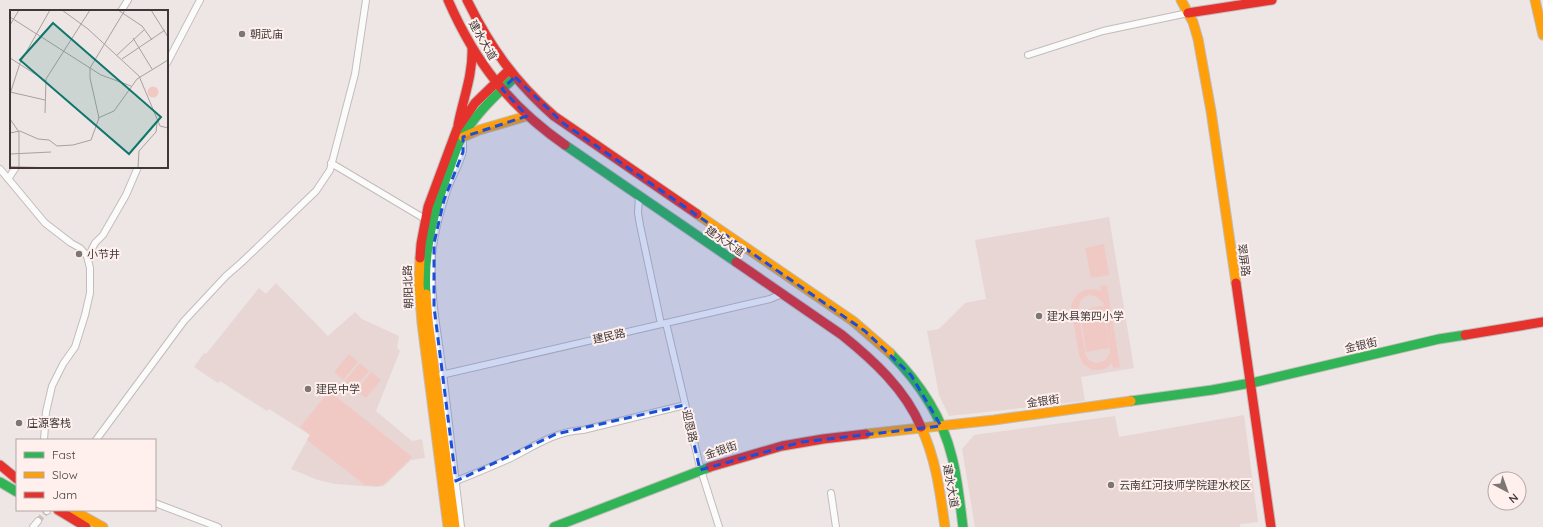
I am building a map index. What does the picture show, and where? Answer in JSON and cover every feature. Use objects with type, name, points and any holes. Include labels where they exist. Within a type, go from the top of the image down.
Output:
[{"type":"main road","name":"建水大道","points":[[448,0],[472,48],[499,85],[527,116],[552,137],[782,294],[842,336],[875,362],[896,386],[922,428],[934,461],[945,527]]},
{"type":"main road","name":"建水大道","points":[[467,0],[488,42],[512,73],[537,101],[563,123],[865,331],[896,358],[911,375],[929,403],[941,426],[954,467],[963,527]]},
{"type":"main road","name":"翠屏路","points":[[1181,0],[1188,13],[1198,39],[1211,111],[1249,383],[1271,527]]},
{"type":"main road","points":[[1188,13],[1272,0]]},
{"type":"main road","points":[[1535,0],[1543,35]]},
{"type":"main road","points":[[457,129],[460,111],[472,68],[472,48]]},
{"type":"main road","name":"朝阳北路","points":[[448,527],[419,296],[419,257],[425,220],[457,129],[475,103],[512,73]]},
{"type":"main road","name":"朝阳北路","points":[[455,527],[439,375],[426,295],[425,271],[432,223],[439,196],[454,156],[462,138],[499,85]]},
{"type":"main road","points":[[462,138],[479,130],[527,116]]},
{"type":"main road","name":"金银街","points":[[554,527],[700,470],[757,452],[802,442],[1001,419],[1204,391],[1249,383],[1439,340],[1543,322]]},
{"type":"main road","points":[[0,465],[16,478]]},
{"type":"main road","points":[[0,482],[16,491]]},
{"type":"main road","points":[[60,511],[86,527]]},
{"type":"main road","points":[[74,511],[103,527]]},
{"type":"street","points":[[122,10],[128,0]]},
{"type":"street","points":[[168,61],[200,0]]},
{"type":"street","points":[[97,439],[184,321],[226,276],[316,191],[327,176],[355,74],[366,0]]},
{"type":"street","points":[[1028,55],[1103,31],[1188,13]]},
{"type":"street","points":[[331,163],[425,220]]},
{"type":"street","points":[[8,179],[15,168]]},
{"type":"street","points":[[88,257],[95,242],[103,236],[122,202],[138,168]]},
{"type":"street","points":[[0,169],[45,223],[80,248],[88,257],[91,275],[87,308],[75,347],[63,364],[52,386],[46,412],[44,439]]},
{"type":"street","name":"迎恩路","points":[[639,197],[638,213],[640,225],[700,470],[719,527]]},
{"type":"street","name":"建民路","points":[[439,375],[770,299],[782,294]]},
{"type":"street","points":[[439,375],[456,481],[461,527]]},
{"type":"street","points":[[456,481],[510,458],[556,434],[582,430],[685,405]]},
{"type":"street","points":[[831,493],[836,527]]},
{"type":"street","points":[[156,503],[200,524],[218,527]]},
{"type":"street","points":[[33,527],[38,521]]},
{"type":"highlighted area","points":[[515,77],[563,123],[865,331],[911,375],[941,426],[802,442],[700,470],[685,405],[556,434],[456,481],[434,307],[434,243],[444,200],[463,152],[463,137],[527,116],[502,89]]},
{"type":"shaded area","name":"建水县第四小学","points":[[1109,217],[1134,368],[1081,377],[1085,401],[949,416],[939,395],[927,331],[939,329],[965,303],[986,299],[975,240]]},
{"type":"shaded area","points":[[1104,244],[1109,275],[1091,278],[1085,248]]},
{"type":"shaded area","name":"建民中学","points":[[276,283],[328,336],[355,312],[362,319],[399,336],[397,348],[400,351],[376,411],[412,441],[422,439],[425,458],[411,460],[384,486],[377,487],[335,484],[318,480],[291,469],[310,435],[269,409],[267,411],[220,381],[218,383],[194,367],[259,288],[266,294]]},
{"type":"shaded area","points":[[1107,285],[1120,367],[1113,368],[1112,363],[1105,369],[1092,370],[1083,364],[1079,355],[1071,306],[1075,297],[1082,291],[1091,289],[1101,291],[1100,286]],"holes":[[[1089,295],[1097,297],[1103,303],[1110,352],[1107,359],[1097,363],[1093,362],[1087,357],[1079,309],[1081,300]]]},
{"type":"shaded area","points":[[1103,306],[1109,348],[1086,352],[1080,310]]},
{"type":"shaded area","points":[[349,354],[358,362],[343,380],[334,372]]},
{"type":"shaded area","points":[[360,363],[369,371],[354,389],[345,381]]},
{"type":"shaded area","points":[[371,372],[381,380],[366,398],[356,391]]},
{"type":"shaded area","points":[[329,391],[412,457],[385,483],[378,486],[365,485],[307,440],[310,435],[300,427]]},
{"type":"shaded area","name":"云南红河技师学院建水校区","points":[[1244,415],[1258,522],[1240,524],[1240,527],[975,527],[962,449],[974,435],[1115,416],[1119,437]]},
{"type":"tunnel","points":[[38,521],[47,511]]},
{"type":"traffic: fast","points":[[426,294],[426,262],[434,215],[458,146],[461,139],[479,113],[515,77]]},
{"type":"traffic: fast","points":[[565,145],[736,262]]},
{"type":"traffic: fast","points":[[1131,401],[1212,390],[1256,382],[1439,339],[1465,335]]},
{"type":"traffic: fast","points":[[890,353],[911,376],[928,400],[936,414],[948,442],[959,492],[963,527]]},
{"type":"traffic: fast","points":[[554,527],[710,467]]},
{"type":"traffic: fast","points":[[0,482],[16,491]]},
{"type":"traffic: slow","points":[[1181,0],[1193,22],[1198,39],[1211,111],[1236,283]]},
{"type":"traffic: slow","points":[[1535,0],[1543,35]]},
{"type":"traffic: slow","points":[[463,137],[479,130],[527,116]]},
{"type":"traffic: slow","points":[[697,214],[853,321],[890,353]]},
{"type":"traffic: slow","points":[[420,258],[419,284],[422,323],[448,527]]},
{"type":"traffic: slow","points":[[426,294],[428,322],[455,527]]},
{"type":"traffic: slow","points":[[866,434],[994,420],[1131,401]]},
{"type":"traffic: slow","points":[[921,427],[934,463],[945,527]]},
{"type":"traffic: slow","points":[[74,511],[103,527]]},
{"type":"traffic: jam","points":[[448,0],[470,43],[482,63],[496,81],[527,115],[565,145]]},
{"type":"traffic: jam","points":[[467,0],[504,63],[540,103],[554,116],[697,214]]},
{"type":"traffic: jam","points":[[1188,13],[1272,0]]},
{"type":"traffic: jam","points":[[458,125],[471,68],[472,48]]},
{"type":"traffic: jam","points":[[420,258],[428,207],[457,129],[475,103],[509,70]]},
{"type":"traffic: jam","points":[[736,262],[842,335],[865,355],[897,388],[906,400],[921,427]]},
{"type":"traffic: jam","points":[[1236,283],[1271,527]]},
{"type":"traffic: jam","points":[[1465,335],[1543,322]]},
{"type":"traffic: jam","points":[[710,467],[782,446],[866,434]]},
{"type":"traffic: jam","points":[[0,465],[16,478]]},
{"type":"traffic: jam","points":[[60,511],[86,527]]},
{"type":"place","name":"朝武庙","points":[[242,34]]},
{"type":"place","name":"小节井","points":[[79,254]]},
{"type":"place","name":"建水县第四小学","points":[[1039,316]]},
{"type":"place","name":"建民中学","points":[[308,389]]},
{"type":"place","name":"庄源客栈","points":[[19,423]]},
{"type":"place","name":"云南红河技师学院建水校区","points":[[1111,485]]}]
